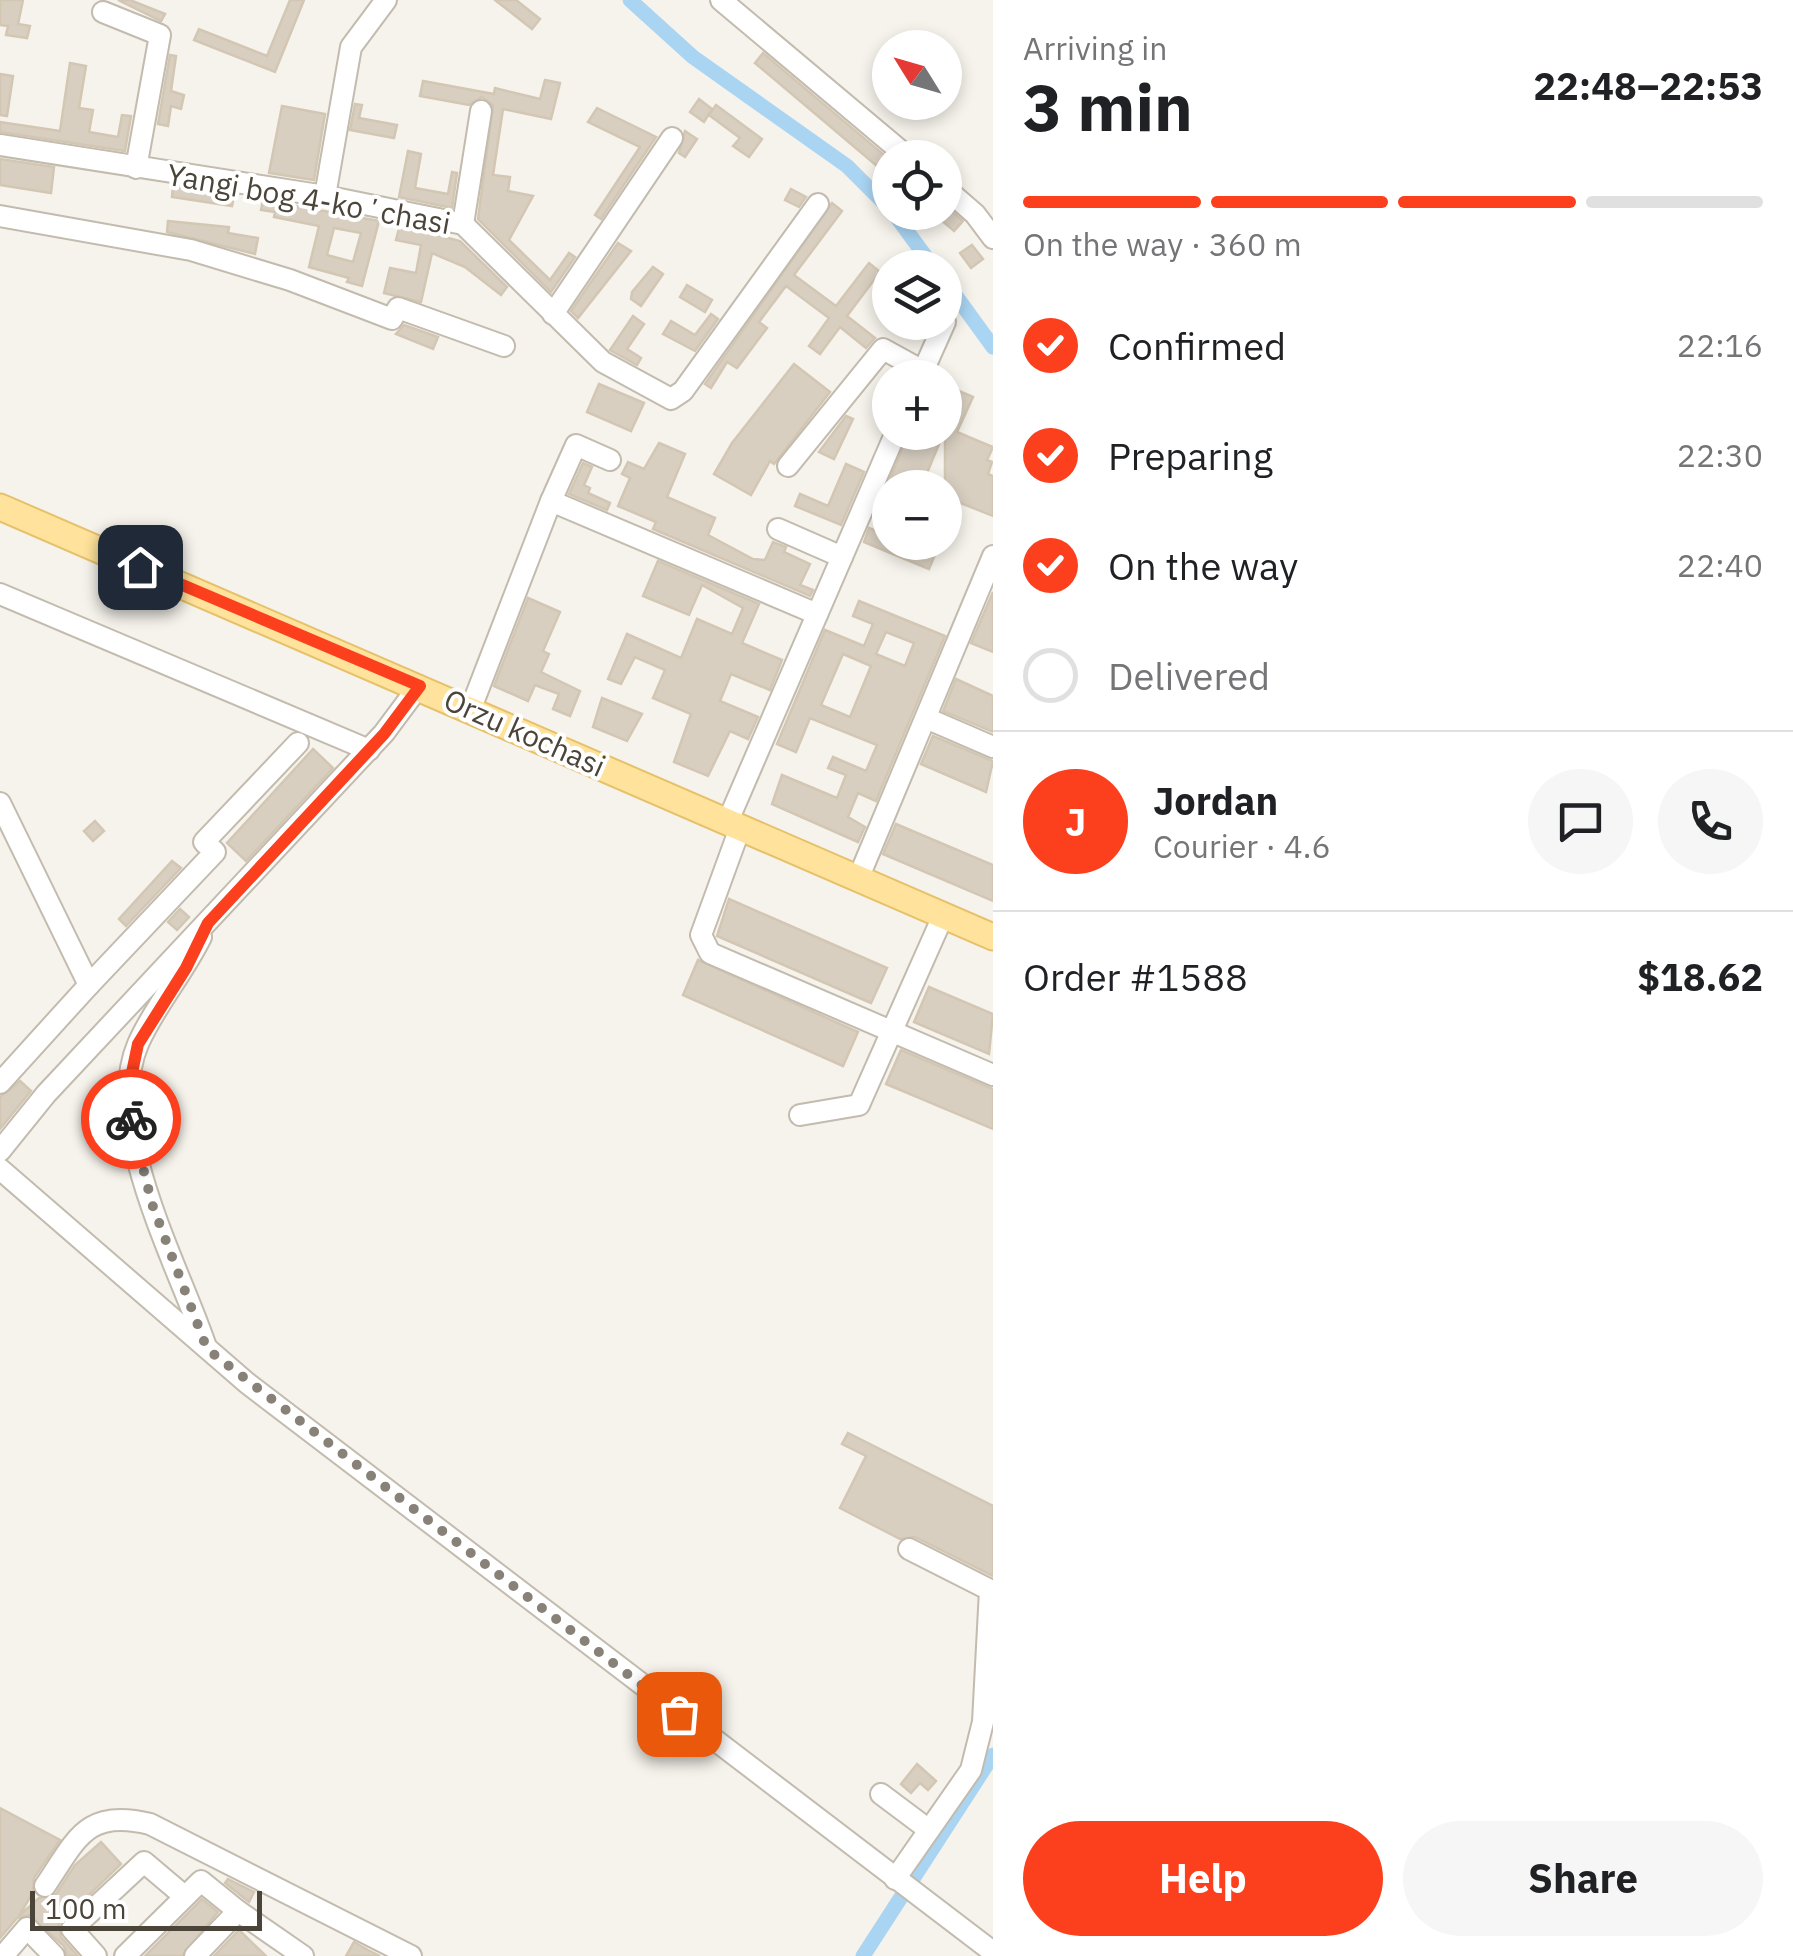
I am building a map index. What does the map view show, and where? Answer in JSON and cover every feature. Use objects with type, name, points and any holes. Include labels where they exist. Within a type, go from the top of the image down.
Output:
[{"type":"main road","name":"Orzu kochasi","points":[[0,507],[993,937]]},
{"type":"street","points":[[325,196],[351,47],[386,0]]},
{"type":"street","points":[[721,0],[887,140]]},
{"type":"street","points":[[103,12],[160,35],[136,168]]},
{"type":"street","points":[[463,224],[481,111]]},
{"type":"street","points":[[553,314],[672,138]]},
{"type":"street","name":"Yangi bog 4-koʼchasi","points":[[0,145],[325,196],[463,224],[603,362],[671,398],[683,391],[818,204]]},
{"type":"street","points":[[962,203],[993,238]]},
{"type":"street","points":[[0,216],[191,250],[290,280],[392,319],[398,308],[504,346]]},
{"type":"street","points":[[873,360],[883,348],[901,360]]},
{"type":"street","points":[[788,466],[872,362]]},
{"type":"street","points":[[471,708],[576,445],[610,460]]},
{"type":"street","points":[[888,450],[817,614],[733,826],[701,936],[710,952],[993,1075]]},
{"type":"street","points":[[551,501],[817,614]]},
{"type":"street","points":[[778,529],[842,557]]},
{"type":"street","points":[[858,879],[926,718],[985,598],[993,556]]},
{"type":"street","points":[[0,594],[368,750]]},
{"type":"street","points":[[0,1151],[46,1094],[368,750],[420,686]]},
{"type":"street","points":[[926,718],[993,747]]},
{"type":"street","points":[[0,1083],[215,852],[204,842],[298,744]]},
{"type":"street","points":[[0,803],[89,985]]},
{"type":"street","points":[[800,1115],[858,1104],[894,1032],[943,916]]},
{"type":"street","points":[[207,1349],[152,1204],[133,1135],[129,1087],[138,1044],[186,968],[208,923]]},
{"type":"street","points":[[0,1169],[207,1349],[993,1952]]},
{"type":"street","points":[[895,1879],[972,1770],[983,1722],[985,1648],[992,1608],[990,1590],[909,1549]]},
{"type":"street","points":[[881,1794],[929,1830]]},
{"type":"street","points":[[45,1886],[80,1834],[97,1822],[123,1818],[150,1824],[411,1956]]},
{"type":"street","points":[[96,1956],[72,1928],[144,1862],[183,1894]]},
{"type":"street","points":[[125,1956],[183,1894],[201,1881],[303,1956]]},
{"type":"street","points":[[195,1956],[238,1911]]},
{"type":"street","points":[[3,1956],[27,1928],[54,1956]]},
{"type":"building","points":[[0,0],[23,0],[18,24],[30,26],[27,38],[6,35],[8,26],[0,25]]},
{"type":"building","points":[[118,0],[130,0],[165,14],[161,21]]},
{"type":"building","points":[[290,0],[304,0],[275,72],[194,40],[199,29],[267,56]]},
{"type":"building","points":[[495,0],[516,0],[540,19],[532,29]]},
{"type":"building","points":[[763,53],[872,145],[872,162],[755,63]]},
{"type":"building","points":[[170,55],[176,56],[171,91],[184,95],[181,109],[171,106],[168,126],[158,124]]},
{"type":"building","points":[[70,63],[86,66],[79,108],[93,110],[89,132],[118,137],[122,115],[131,116],[125,151],[0,132],[0,122],[60,131]]},
{"type":"building","points":[[0,74],[13,76],[7,116],[0,115]]},
{"type":"building","points":[[545,80],[560,83],[551,119],[503,109],[493,175],[510,177],[508,191],[533,196],[509,240],[550,280],[569,253],[575,257],[551,292],[478,219],[493,105],[482,97],[469,105],[420,96],[423,81],[494,94],[495,88],[540,99]]},
{"type":"building","points":[[699,99],[712,109],[704,122],[690,112]]},
{"type":"building","points":[[355,104],[362,105],[359,118],[397,125],[394,138],[350,130]]},
{"type":"building","points":[[716,105],[762,139],[749,157],[733,146],[740,138],[709,115]]},
{"type":"building","points":[[282,106],[325,114],[314,180],[269,173]]},
{"type":"building","points":[[597,108],[656,137],[601,219],[595,215],[640,147],[588,122]]},
{"type":"building","points":[[685,131],[697,139],[685,157],[679,153]]},
{"type":"building","points":[[408,151],[421,154],[415,188],[448,194],[452,172],[457,173],[452,208],[399,197]]},
{"type":"building","points":[[0,159],[54,167],[51,193],[0,185]]},
{"type":"building","points":[[173,186],[234,196],[232,206],[172,197]]},
{"type":"building","points":[[791,189],[806,197],[799,207],[785,200]]},
{"type":"building","points":[[263,200],[379,221],[362,286],[347,282],[349,278],[309,267],[319,226],[274,217],[275,212],[261,210]],"holes":[[[334,228],[361,233],[353,262],[327,255]]]},
{"type":"building","points":[[832,203],[842,211],[794,275],[836,306],[869,263],[872,265],[872,283],[847,316],[873,340],[866,348],[840,327],[820,354],[809,346],[829,318],[786,286],[759,322],[767,328],[737,368],[727,362],[711,388],[705,384]]},
{"type":"building","points":[[168,221],[229,227],[228,233],[258,238],[255,254],[167,232]]},
{"type":"building","points":[[400,225],[460,241],[507,287],[501,295],[465,267],[432,253],[421,302],[384,293],[390,268],[416,273],[421,245],[396,240]]},
{"type":"building","points":[[618,243],[631,251],[578,318],[571,311]]},
{"type":"building","points":[[972,245],[983,259],[971,268],[962,252]]},
{"type":"building","points":[[653,267],[663,274],[641,306],[631,299],[632,292]]},
{"type":"building","points":[[687,285],[712,300],[705,312],[680,297]]},
{"type":"building","points":[[711,314],[718,319],[695,351],[663,334],[671,321],[695,335]]},
{"type":"building","points":[[633,316],[644,324],[627,349],[641,358],[637,365],[610,350]]},
{"type":"building","points":[[404,325],[438,337],[433,349],[396,334]]},
{"type":"building","points":[[794,364],[830,392],[774,464],[770,461],[751,495],[714,474],[732,443]]},
{"type":"building","points":[[599,384],[644,403],[631,431],[587,412]]},
{"type":"building","points":[[962,392],[973,397],[962,421]]},
{"type":"building","points":[[846,416],[853,419],[834,459],[819,452]]},
{"type":"building","points":[[962,434],[993,447],[987,460],[992,462],[988,474],[993,476],[993,516],[962,504],[962,470],[945,470],[945,450],[962,450]]},
{"type":"building","points":[[659,443],[685,454],[667,497],[715,518],[708,535],[753,559],[765,560],[773,542],[786,547],[784,552],[810,564],[800,585],[813,590],[810,596],[653,529],[656,522],[618,506],[630,478],[622,474],[628,462],[644,469]]},
{"type":"building","points":[[902,450],[937,450],[928,470],[894,470]]},
{"type":"building","points":[[583,463],[592,467],[584,485],[590,488],[588,493],[610,503],[607,510],[569,494]]},
{"type":"building","points":[[846,464],[864,472],[841,525],[795,506],[800,494],[828,506]]},
{"type":"building","points":[[869,528],[872,529],[872,545],[864,542]]},
{"type":"building","points":[[907,560],[933,560],[929,569]]},
{"type":"building","points":[[658,561],[759,604],[742,643],[782,660],[770,690],[731,674],[720,701],[758,717],[748,739],[730,731],[708,776],[674,762],[691,714],[653,698],[665,670],[635,657],[621,684],[608,679],[627,634],[681,658],[697,619],[732,634],[743,608],[702,585],[689,615],[643,596]]},
{"type":"building","points":[[993,592],[993,652],[971,643]]},
{"type":"building","points":[[528,598],[560,612],[543,651],[549,654],[541,672],[580,691],[570,716],[553,709],[559,694],[535,685],[528,701],[494,686]]},
{"type":"building","points":[[859,601],[945,636],[876,801],[858,793],[848,817],[865,827],[858,842],[772,804],[782,775],[837,798],[846,775],[828,768],[833,757],[866,771],[877,745],[810,718],[796,752],[777,744],[825,630],[864,646],[873,624],[853,616]],"holes":[[[886,632],[914,643],[905,666],[876,654]],[[843,654],[871,666],[850,717],[821,705]]]},
{"type":"building","points":[[956,679],[993,696],[993,732],[943,711]]},
{"type":"building","points":[[602,698],[642,714],[627,741],[593,727]]},
{"type":"building","points":[[933,736],[993,761],[986,792],[921,764]]},
{"type":"building","points":[[313,749],[333,768],[246,861],[227,843]]},
{"type":"building","points":[[95,821],[104,831],[93,841],[84,831]]},
{"type":"building","points":[[896,824],[993,865],[993,901],[883,854]]},
{"type":"building","points":[[172,861],[181,868],[126,926],[119,919]]},
{"type":"building","points":[[729,899],[887,968],[871,1003],[717,936]]},
{"type":"building","points":[[180,909],[189,917],[177,930],[168,922]]},
{"type":"building","points":[[698,960],[858,1032],[843,1066],[683,995]]},
{"type":"building","points":[[929,987],[993,1014],[989,1054],[914,1022]]},
{"type":"building","points":[[901,1050],[993,1089],[993,1129],[886,1084]]},
{"type":"building","points":[[20,1081],[31,1091],[0,1129],[0,1097]]},
{"type":"building","points":[[848,1433],[993,1506],[993,1576],[915,1537],[900,1539],[840,1508],[866,1456],[842,1444]]},
{"type":"building","points":[[917,1764],[936,1781],[928,1790],[920,1783],[911,1793],[901,1784]]},
{"type":"building","points":[[0,1808],[60,1840],[34,1878],[33,1892],[19,1916],[39,1898],[56,1894],[75,1865],[101,1842],[121,1864],[59,1924],[61,1937],[78,1956],[67,1956],[64,1946],[29,1915],[17,1918],[0,1938]]},
{"type":"building","points":[[228,1879],[254,1892],[249,1902],[225,1883]]},
{"type":"building","points":[[202,1899],[218,1912],[182,1956],[145,1956]]},
{"type":"building","points":[[239,1930],[266,1956],[214,1956]]},
{"type":"building","points":[[354,1942],[368,1950],[380,1956],[346,1956]]},
{"type":"waterway","points":[[630,0],[693,57],[847,166],[872,191]]},
{"type":"waterway","points":[[906,230],[921,250]]},
{"type":"waterway","points":[[962,304],[993,347]]},
{"type":"waterway","points":[[863,1956],[993,1755]]},
{"type":"way so far","points":[[131,1119],[152,1204],[207,1349],[679,1714]]},
{"type":"route","points":[[131,1119],[129,1087],[138,1044],[186,968],[208,923],[384,734],[420,686],[140,567]]}]
